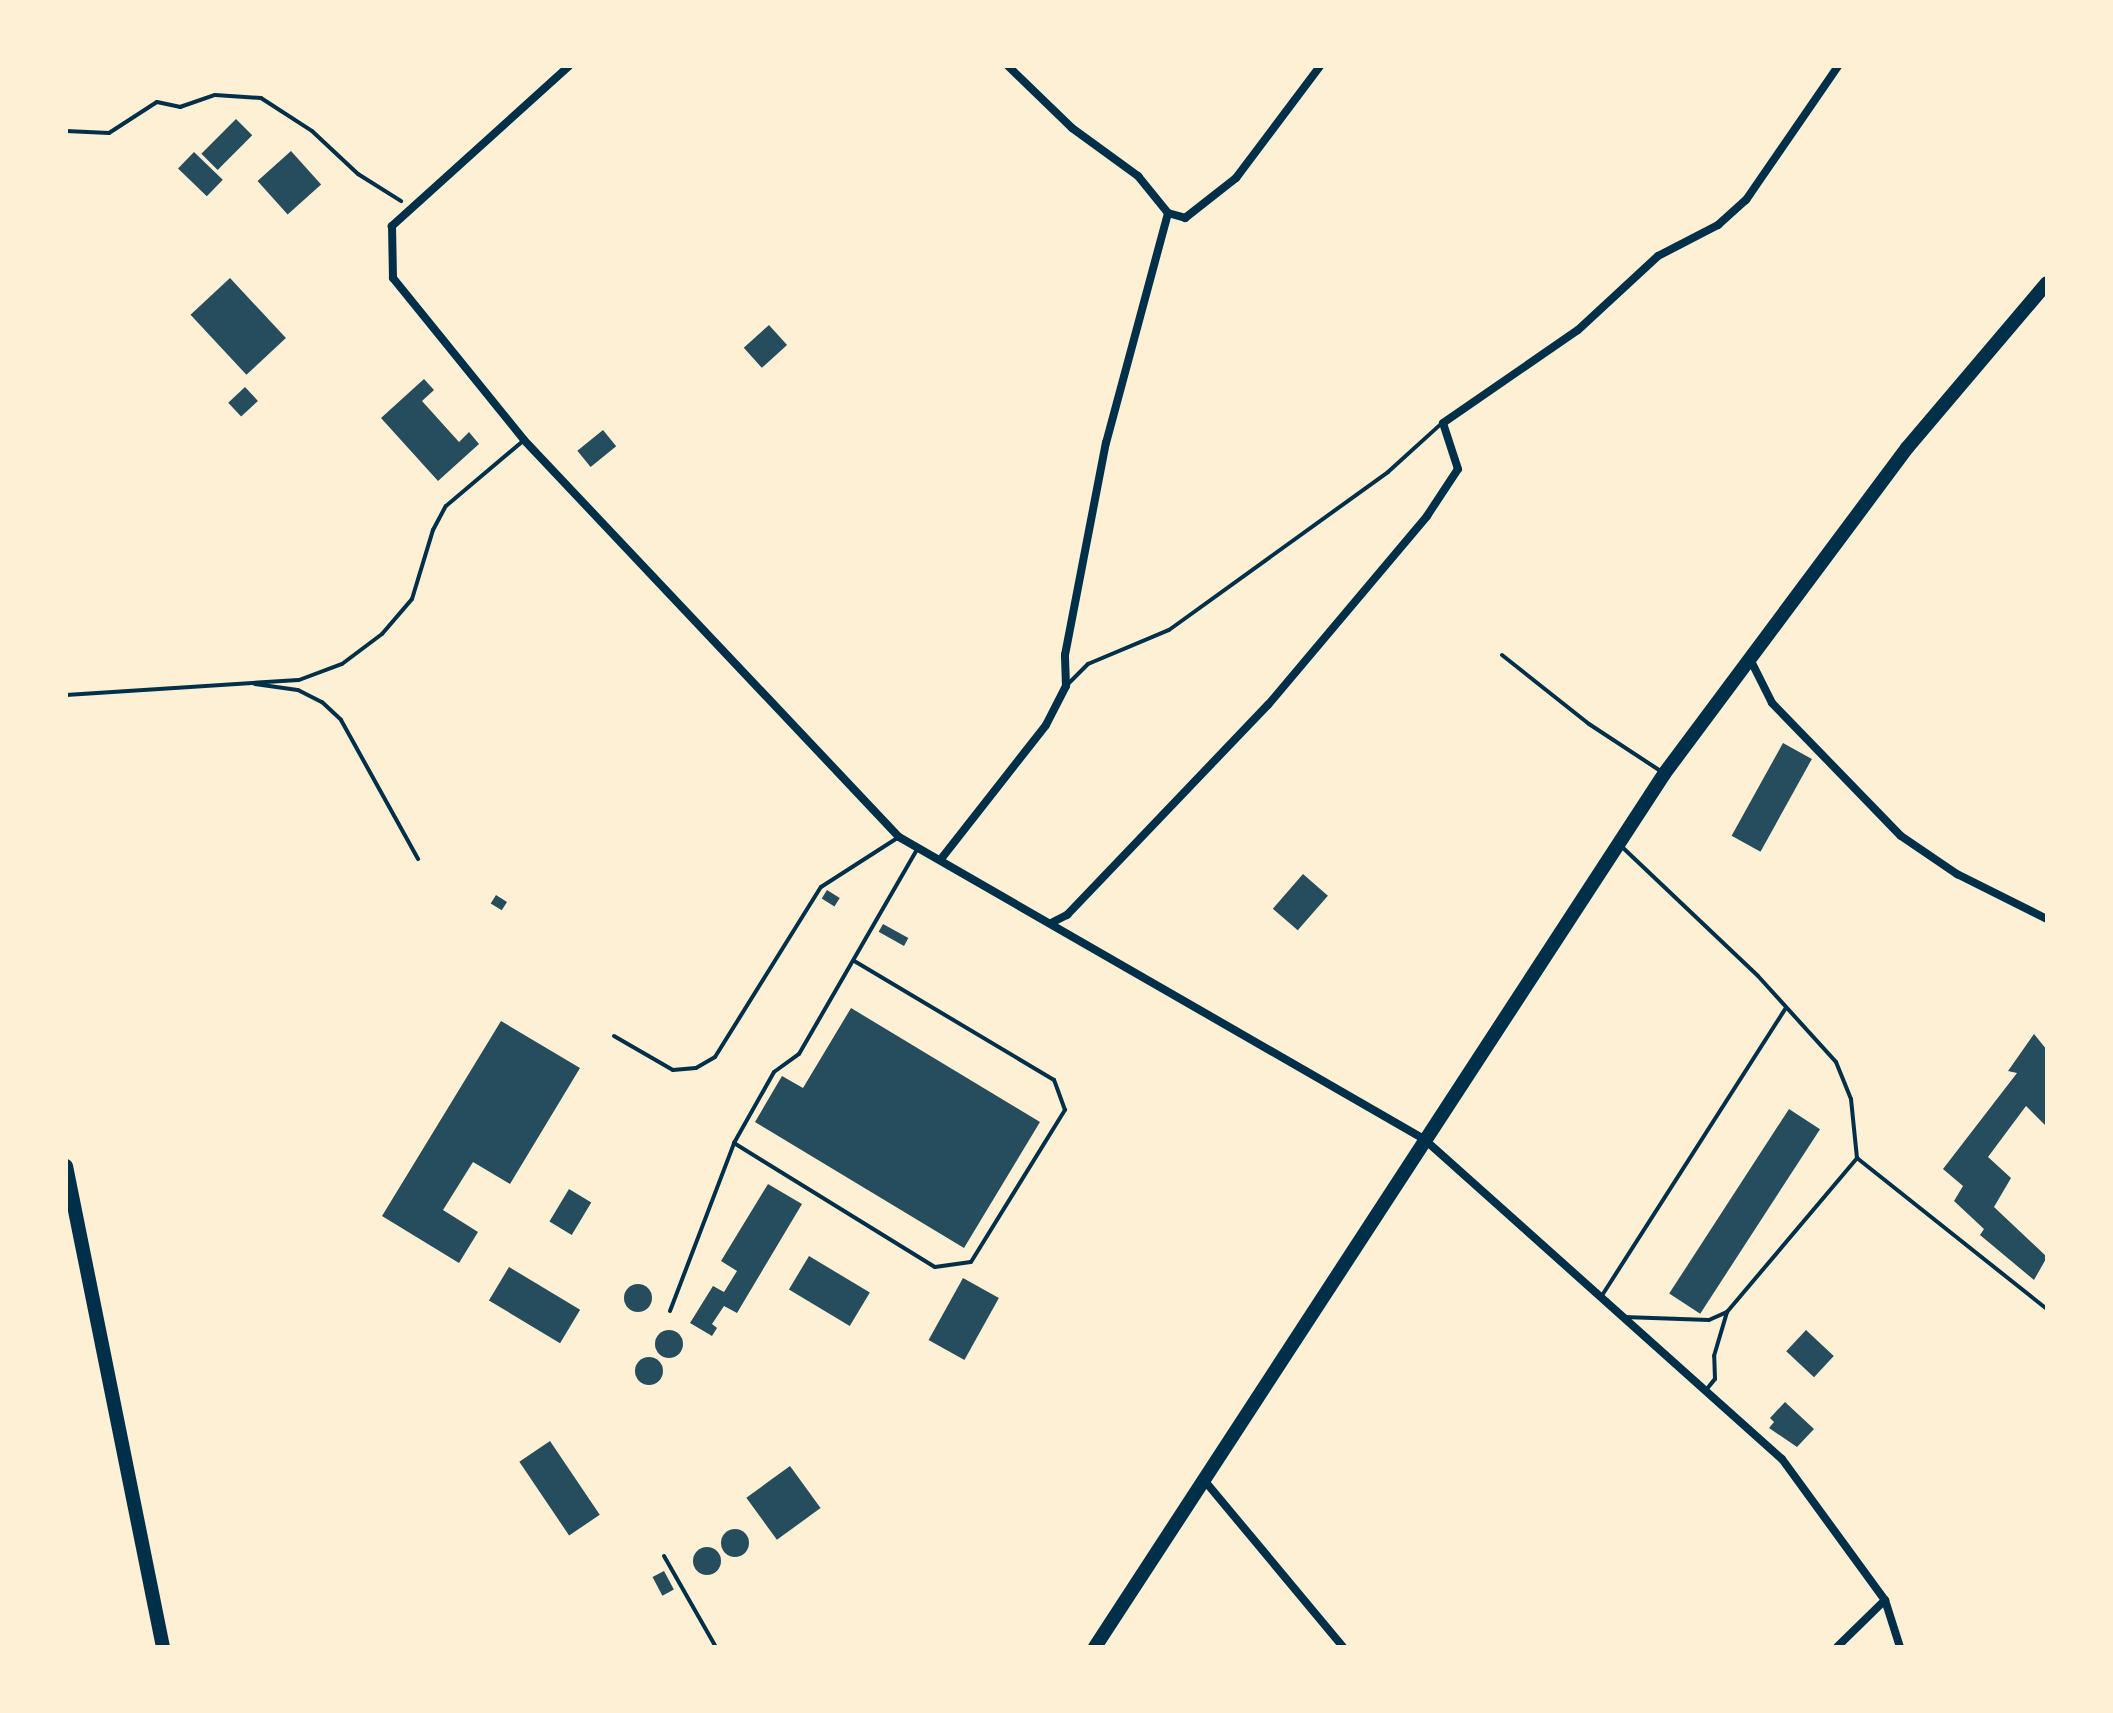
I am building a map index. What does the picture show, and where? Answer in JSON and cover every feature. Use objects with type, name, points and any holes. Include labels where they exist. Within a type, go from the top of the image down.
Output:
[{"type":"highway","points":[[1095,1647],[1664,774],[1748,657],[1907,448],[2047,283]]},
{"type":"highway","points":[[66,1166],[163,1647]]},
{"type":"street","points":[[569,66],[392,226],[393,278],[524,440],[899,837],[916,851],[941,859],[1053,922],[1424,1139],[1782,1459],[1885,1600],[1900,1647]]},
{"type":"street","points":[[1008,66],[1072,128],[1138,176],[1168,213],[1185,218],[1236,178],[1320,66]]},
{"type":"street","points":[[1053,922],[1067,915],[1268,705],[1427,516],[1458,469],[1443,423],[1578,330],[1658,256],[1718,225],[1746,200],[1838,66]]},
{"type":"street","points":[[941,859],[1046,725],[1066,686],[1065,655],[1106,443],[1168,213]]},
{"type":"street","points":[[1748,657],[1772,703],[1901,836],[1957,874],[2047,919]]},
{"type":"street","points":[[1204,1480],[1343,1647]]},
{"type":"street","points":[[1837,1647],[1885,1600]]},
{"type":"lane","points":[[1066,686],[1088,664],[1169,630],[1388,472],[1443,423]]},
{"type":"lane","points":[[66,695],[299,680],[342,664],[382,634],[412,599],[433,530],[446,506],[524,440]]},
{"type":"lane","points":[[1502,655],[1589,724],[1664,774]]},
{"type":"lane","points":[[244,682],[298,690],[322,702],[341,720],[418,859]]},
{"type":"lane","points":[[614,1036],[673,1070],[696,1068],[715,1057],[821,887],[899,837]]},
{"type":"lane","points":[[1619,844],[1836,1062],[1851,1099],[1857,1158],[2047,1309]]},
{"type":"lane","points":[[670,1311],[734,1143],[774,1072],[799,1054],[916,851]]},
{"type":"lane","points":[[734,1143],[935,1267],[971,1262],[1065,1110],[1054,1080],[854,961]]},
{"type":"lane","points":[[1601,1297],[1785,1008]]},
{"type":"lane","points":[[1706,1390],[1715,1379],[1714,1356],[1727,1312],[1857,1158]]},
{"type":"lane","points":[[1623,1317],[1709,1320],[1727,1312]]},
{"type":"lane","points":[[664,1556],[716,1647]]},
{"type":"path","points":[[66,131],[109,133],[157,102],[180,107],[215,95],[261,98],[312,131],[358,174],[412,207]]},
{"type":"building","points":[[236,119],[252,135],[218,170],[201,154]]},
{"type":"building","points":[[291,151],[321,184],[288,215],[258,181]]},
{"type":"building","points":[[194,152],[223,180],[207,196],[178,169]]},
{"type":"building","points":[[230,278],[286,338],[246,375],[191,315]]},
{"type":"building","points":[[769,325],[787,345],[762,368],[744,348]]},
{"type":"building","points":[[424,379],[434,390],[422,401],[459,442],[469,432],[479,444],[438,481],[381,418]]},
{"type":"building","points":[[245,387],[258,401],[241,417],[228,403]]},
{"type":"building","points":[[603,430],[616,446],[591,467],[577,451]]},
{"type":"building","points":[[1783,743],[1812,759],[1760,852],[1732,836]]},
{"type":"building","points":[[1303,874],[1328,896],[1298,930],[1273,909]]},
{"type":"building","points":[[827,890],[840,898],[834,906],[822,898]]},
{"type":"building","points":[[496,895],[507,902],[502,910],[491,903]]},
{"type":"building","points":[[883,924],[908,938],[904,946],[879,932]]},
{"type":"building","points":[[851,1008],[1040,1122],[964,1248],[755,1122],[782,1076],[803,1088]]},
{"type":"building","points":[[501,1021],[580,1068],[510,1184],[473,1162],[443,1210],[478,1232],[459,1263],[382,1216]]},
{"type":"building","points":[[2034,1034],[2047,1050],[2047,1127],[2026,1106],[1988,1157],[2011,1178],[1994,1207],[2047,1257],[2034,1280],[1980,1235],[1984,1229],[1954,1201],[1963,1186],[1943,1169],[2017,1073],[2008,1071]]},
{"type":"building","points":[[1789,1109],[1820,1129],[1700,1314],[1669,1294]]},
{"type":"building","points":[[768,1184],[802,1204],[737,1313],[724,1306],[712,1324],[717,1328],[712,1336],[690,1323],[713,1286],[724,1292],[737,1271],[721,1261]]},
{"type":"building","points":[[569,1189],[591,1202],[572,1235],[549,1222]]},
{"type":"building","points":[[809,1256],[870,1293],[850,1326],[789,1289]]},
{"type":"building","points":[[509,1267],[580,1310],[560,1343],[489,1300]]},
{"type":"building","points":[[963,1278],[999,1298],[964,1360],[929,1340]]},
{"type":"building","points":[[638,1284],[648,1288],[652,1298],[648,1308],[638,1312],[628,1308],[624,1298],[628,1288]]},
{"type":"building","points":[[669,1330],[679,1334],[683,1344],[679,1354],[669,1358],[659,1354],[655,1344],[659,1334]]},
{"type":"building","points":[[1806,1330],[1834,1356],[1814,1377],[1786,1351]]},
{"type":"building","points":[[649,1357],[659,1361],[663,1371],[659,1381],[649,1385],[639,1381],[635,1371],[639,1361]]},
{"type":"building","points":[[1785,1402],[1814,1429],[1797,1447],[1769,1428],[1774,1422],[1770,1418]]},
{"type":"building","points":[[550,1441],[600,1515],[569,1535],[519,1462]]},
{"type":"building","points":[[790,1466],[821,1508],[777,1540],[746,1498]]},
{"type":"building","points":[[735,1529],[745,1533],[749,1543],[745,1553],[735,1557],[725,1553],[721,1543],[725,1533]]},
{"type":"building","points":[[707,1547],[717,1551],[721,1561],[717,1571],[707,1575],[697,1571],[693,1561],[697,1551]]},
{"type":"building","points":[[664,1571],[674,1590],[662,1596],[653,1577]]}]
